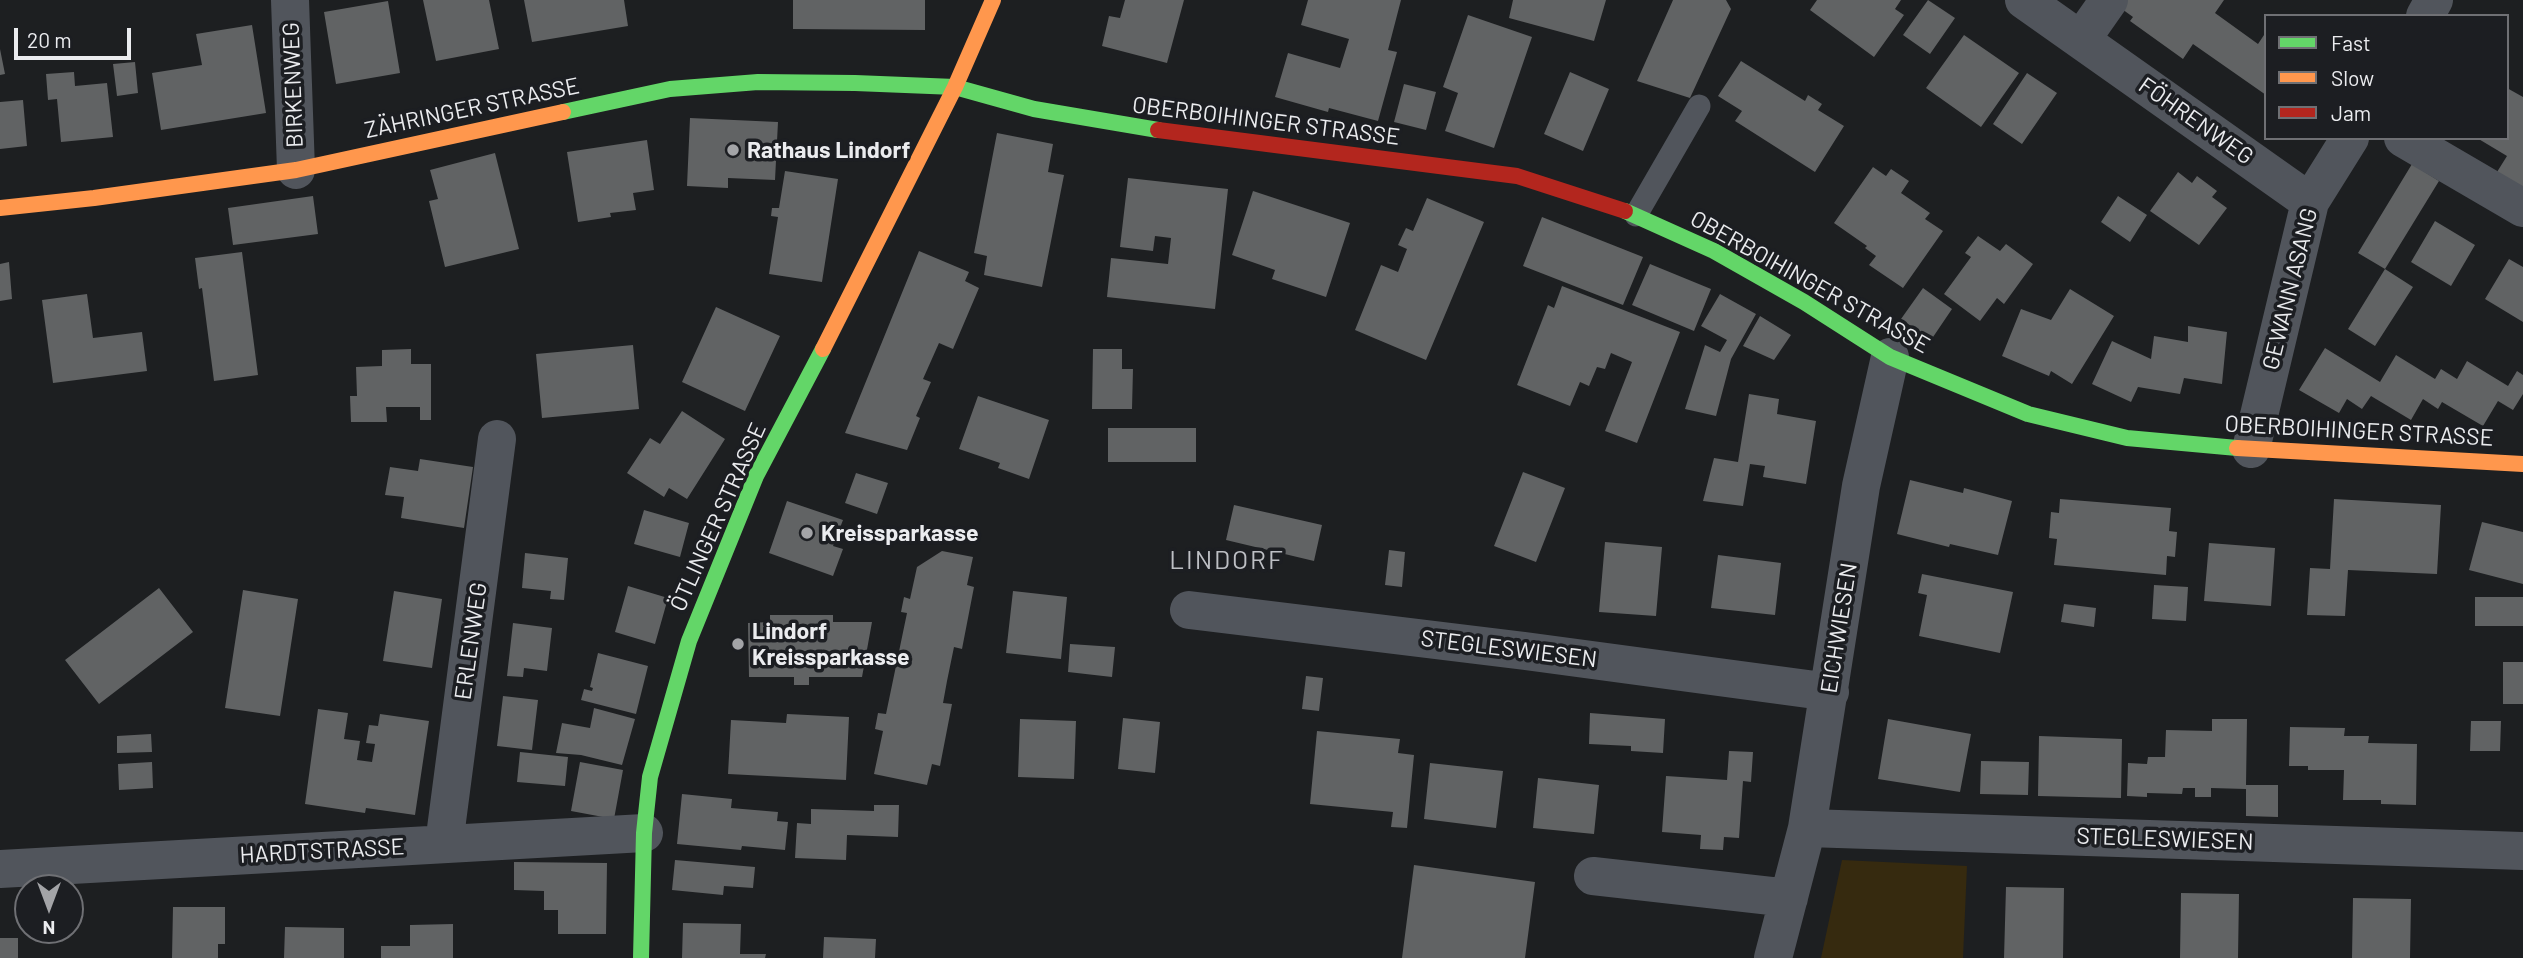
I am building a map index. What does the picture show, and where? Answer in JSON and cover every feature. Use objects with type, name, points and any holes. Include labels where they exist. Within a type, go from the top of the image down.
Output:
[{"type":"street","name":"BIRKENWEG","points":[[290,0],[296,170]]},
{"type":"street","name":"ÖTLINGER STRASSE","points":[[641,958],[644,833],[650,777],[689,641],[756,477],[844,311],[956,88],[993,0]]},
{"type":"street","name":"FÖHRENWEG","points":[[2024,0],[2311,202]]},
{"type":"street","points":[[2081,40],[2109,0]]},
{"type":"street","name":"ZÄHRINGER STRASSE","points":[[0,208],[296,170],[670,89],[758,82],[956,88]]},
{"type":"street","name":"OBERBOIHINGER STRASSE","points":[[956,88],[1034,109],[1117,125],[1517,176],[1636,215],[1714,251],[1804,302],[1890,357],[2028,414],[2127,438],[2251,449],[2523,464]]},
{"type":"street","name":"GEWANN ASANG","points":[[2251,449],[2311,202],[2349,140]]},
{"type":"street","points":[[2406,140],[2523,208]]},
{"type":"street","name":"EICHWIESEN","points":[[1773,958],[1807,828],[1861,486],[1890,357]]},
{"type":"street","name":"ERLENWEG","points":[[444,844],[497,439]]},
{"type":"street","name":"STEGLESWIESEN","points":[[1189,610],[1829,692]]},
{"type":"street","name":"STEGLESWIESEN","points":[[1807,828],[2523,851]]},
{"type":"street","name":"HARDTSTRASSE","points":[[0,869],[644,833]]},
{"type":"street","points":[[1593,876],[1789,898]]},
{"type":"lane","points":[[1636,215],[1699,106]]},
{"type":"shaded area","points":[[1842,860],[1967,866],[1963,958],[1821,958]]},
{"type":"building","points":[[423,0],[489,0],[499,49],[436,61]]},
{"type":"building","points":[[524,0],[624,0],[628,26],[532,42]]},
{"type":"building","points":[[793,0],[925,0],[925,30],[793,29]]},
{"type":"building","points":[[1125,0],[1184,0],[1167,63],[1102,46],[1109,16],[1120,18]]},
{"type":"building","points":[[1308,0],[1401,0],[1388,50],[1397,52],[1378,121],[1329,108],[1328,112],[1275,97],[1288,53],[1340,68],[1349,39],[1301,25]]},
{"type":"building","points":[[1513,0],[1606,0],[1594,41],[1509,18]]},
{"type":"building","points":[[1673,0],[1726,0],[1731,9],[1690,98],[1637,81]]},
{"type":"building","points":[[1817,0],[1901,0],[1895,9],[1904,15],[1874,57],[1810,10]]},
{"type":"building","points":[[1928,0],[1955,18],[1930,54],[1903,35]]},
{"type":"building","points":[[2118,0],[2224,0],[2215,13],[2258,44],[2264,35],[2264,94],[2193,44],[2183,59],[2130,21],[2133,17],[2115,4]]},
{"type":"building","points":[[388,1],[400,73],[336,84],[324,12]]},
{"type":"building","points":[[1468,15],[1532,37],[1494,148],[1445,131],[1458,93],[1443,87]]},
{"type":"building","points":[[252,25],[266,113],[161,130],[152,73],[202,65],[196,34]]},
{"type":"building","points":[[1964,35],[2019,73],[1981,127],[1926,88]]},
{"type":"building","points":[[0,49],[5,74],[0,75]]},
{"type":"building","points":[[1741,61],[1805,101],[1808,95],[1822,104],[1818,110],[1844,126],[1815,172],[1735,121],[1742,111],[1718,96]]},
{"type":"building","points":[[135,62],[138,93],[117,96],[113,64]]},
{"type":"building","points":[[74,72],[75,86],[107,83],[113,137],[61,142],[57,99],[48,100],[46,74]]},
{"type":"building","points":[[1570,72],[1609,89],[1583,151],[1544,134]]},
{"type":"building","points":[[2027,73],[2057,93],[2022,144],[1993,124]]},
{"type":"building","points":[[1404,84],[1436,92],[1426,130],[1394,122]]},
{"type":"building","points":[[2509,89],[2523,97],[2523,188],[2497,172],[2507,156],[2480,140],[2509,140]]},
{"type":"building","points":[[23,100],[27,146],[0,149],[0,102]]},
{"type":"building","name":"Rathaus Lindorf","points":[[690,118],[778,122],[775,180],[728,178],[728,188],[687,186]]},
{"type":"building","points":[[997,133],[1053,144],[1048,172],[1064,175],[1042,287],[984,275],[987,256],[974,253]]},
{"type":"building","points":[[647,140],[654,190],[633,193],[636,210],[610,213],[611,217],[578,222],[567,152]]},
{"type":"building","points":[[495,153],[519,249],[445,267],[429,201],[438,199],[430,170]]},
{"type":"building","points":[[2412,164],[2439,181],[2385,269],[2358,253]]},
{"type":"building","points":[[1873,167],[1886,176],[1891,169],[1909,181],[1901,193],[1930,213],[1925,219],[1943,231],[1903,288],[1869,265],[1876,256],[1865,248],[1867,246],[1834,223]]},
{"type":"building","points":[[785,171],[838,179],[822,282],[769,274],[778,217],[771,216],[772,208],[779,208]]},
{"type":"building","points":[[2178,172],[2192,183],[2197,176],[2217,191],[2212,197],[2227,208],[2199,245],[2150,211]]},
{"type":"building","points":[[1128,178],[1228,189],[1215,309],[1107,297],[1111,258],[1168,264],[1171,238],[1155,236],[1153,251],[1120,247]]},
{"type":"building","points":[[1253,191],[1350,223],[1326,297],[1272,279],[1275,270],[1232,255]]},
{"type":"building","points":[[313,196],[318,234],[233,245],[228,208]]},
{"type":"building","points":[[2118,196],[2147,215],[2130,242],[2101,222]]},
{"type":"building","points":[[1427,198],[1484,222],[1426,360],[1355,330],[1381,265],[1398,272],[1407,249],[1398,245],[1406,228],[1413,231]]},
{"type":"building","points":[[1542,217],[1643,257],[1623,305],[1523,266]]},
{"type":"building","points":[[2435,221],[2475,245],[2451,286],[2411,262]]},
{"type":"building","points":[[1978,236],[2000,251],[2006,244],[2033,264],[2004,304],[1997,298],[1980,321],[1944,294],[1971,257],[1965,253]]},
{"type":"building","points":[[919,251],[969,272],[965,281],[979,288],[953,349],[939,343],[923,379],[931,382],[916,416],[920,418],[907,450],[845,433]]},
{"type":"building","points":[[242,252],[258,375],[214,381],[202,288],[199,289],[195,258]]},
{"type":"building","points":[[2509,259],[2523,267],[2523,322],[2485,299]]},
{"type":"building","points":[[9,262],[12,299],[0,301],[0,264]]},
{"type":"building","points":[[1650,264],[1711,289],[1694,331],[1632,305]]},
{"type":"building","points":[[2385,269],[2413,287],[2375,346],[2348,329]]},
{"type":"building","points":[[1562,286],[1680,332],[1637,443],[1605,431],[1632,362],[1611,353],[1605,369],[1597,367],[1589,386],[1580,382],[1570,406],[1517,385],[1548,305],[1554,308]]},
{"type":"building","points":[[1923,288],[1952,309],[1931,340],[1901,319]]},
{"type":"building","points":[[2070,289],[2114,316],[2072,384],[2051,371],[2049,376],[2002,356],[2021,309],[2051,320]]},
{"type":"building","points":[[87,294],[93,338],[142,332],[147,371],[53,383],[42,300]]},
{"type":"building","points":[[1720,294],[1756,314],[1731,359],[1716,416],[1685,409],[1705,345],[1720,352],[1727,340],[1701,326]]},
{"type":"building","points":[[716,307],[780,336],[745,411],[682,382]]},
{"type":"building","points":[[1760,316],[1791,335],[1774,360],[1743,346]]},
{"type":"building","points":[[2188,326],[2227,332],[2222,384],[2184,378],[2180,394],[2138,387],[2131,402],[2092,384],[2112,341],[2151,359],[2154,336],[2188,342]]},
{"type":"building","points":[[633,345],[639,409],[542,418],[536,354]]},
{"type":"building","points":[[2325,348],[2380,382],[2396,355],[2435,379],[2441,369],[2457,379],[2467,361],[2508,386],[2517,371],[2523,375],[2523,394],[2513,410],[2498,401],[2483,426],[2442,402],[2438,409],[2423,399],[2411,420],[2371,396],[2362,409],[2347,399],[2339,413],[2299,390]]},
{"type":"building","points":[[411,349],[411,364],[431,364],[431,420],[420,420],[420,407],[386,407],[387,422],[351,422],[350,396],[357,396],[356,367],[382,366],[382,350]]},
{"type":"building","points":[[1093,349],[1122,349],[1122,369],[1133,369],[1132,409],[1092,409]]},
{"type":"building","points":[[1749,394],[1779,399],[1777,414],[1816,421],[1806,484],[1763,477],[1765,466],[1750,464],[1743,506],[1703,501],[1714,458],[1738,462]]},
{"type":"building","points":[[978,396],[1049,420],[1029,479],[998,468],[1000,463],[959,449]]},
{"type":"building","points":[[682,411],[725,439],[687,499],[669,488],[664,497],[627,473],[650,438],[660,444]]},
{"type":"building","points":[[1108,428],[1196,428],[1196,462],[1108,462]]},
{"type":"building","points":[[420,459],[473,467],[464,528],[401,518],[404,497],[385,495],[390,467],[418,471]]},
{"type":"building","points":[[1523,472],[1565,488],[1536,562],[1494,546]]},
{"type":"building","points":[[856,473],[888,483],[877,514],[845,503]]},
{"type":"building","points":[[1910,480],[1963,493],[1964,488],[2012,501],[1998,555],[1950,544],[1949,547],[1897,534]]},
{"type":"building","points":[[2060,499],[2171,508],[2169,531],[2177,532],[2175,557],[2167,556],[2166,575],[2054,565],[2057,539],[2049,538],[2051,512],[2059,513]]},
{"type":"building","points":[[2334,499],[2441,505],[2437,574],[2348,570],[2345,616],[2307,615],[2310,568],[2330,569]]},
{"type":"building","name":"Kreissparkasse","points":[[787,501],[843,520],[833,546],[843,549],[833,576],[769,553]]},
{"type":"building","points":[[1234,505],[1322,525],[1314,561],[1226,540]]},
{"type":"building","points":[[644,510],[689,523],[680,557],[634,544]]},
{"type":"building","points":[[2482,522],[2523,532],[2523,584],[2469,570]]},
{"type":"building","points":[[1605,542],[1662,547],[1656,616],[1599,612]]},
{"type":"building","points":[[2209,543],[2275,548],[2271,606],[2204,601]]},
{"type":"building","points":[[1389,550],[1405,552],[1402,587],[1385,585]]},
{"type":"building","points":[[942,551],[973,557],[967,585],[974,587],[962,649],[954,647],[947,681],[943,703],[952,704],[940,766],[932,764],[927,785],[874,774],[883,731],[875,729],[878,713],[886,714],[907,613],[901,612],[904,597],[910,599],[917,567]]},
{"type":"building","points":[[525,553],[568,558],[564,600],[550,599],[551,591],[522,588]]},
{"type":"building","points":[[1718,555],[1781,563],[1775,615],[1711,608]]},
{"type":"building","points":[[1922,574],[2013,592],[2000,653],[1919,636],[1927,595],[1918,593]]},
{"type":"building","points":[[2154,585],[2188,587],[2186,621],[2152,619]]},
{"type":"building","points":[[628,586],[668,598],[655,644],[615,632]]},
{"type":"building","points":[[159,588],[193,632],[99,704],[65,660]]},
{"type":"building","points":[[243,590],[298,599],[280,716],[225,708]]},
{"type":"building","points":[[394,591],[442,599],[432,668],[383,661]]},
{"type":"building","points":[[1013,591],[1067,597],[1061,659],[1006,653]]},
{"type":"building","points":[[2475,597],[2523,597],[2523,626],[2475,626]]},
{"type":"building","points":[[2064,604],[2096,608],[2094,627],[2061,622]]},
{"type":"building","points":[[770,615],[833,615],[833,622],[872,622],[862,677],[809,677],[809,685],[794,685],[794,677],[749,677],[748,623],[770,622]]},
{"type":"building","points":[[513,623],[552,628],[547,671],[524,668],[523,677],[507,676]]},
{"type":"building","points":[[1070,644],[1115,647],[1112,677],[1068,672]]},
{"type":"building","points":[[598,653],[648,666],[636,714],[581,700],[584,689],[592,691],[593,688],[590,687]]},
{"type":"building","points":[[2503,662],[2523,662],[2523,704],[2503,704]]},
{"type":"building","points":[[1306,676],[1323,678],[1319,711],[1302,709]]},
{"type":"building","points":[[503,696],[538,700],[532,750],[497,746]]},
{"type":"building","points":[[594,708],[635,719],[622,765],[581,755],[556,753],[562,723],[590,728]]},
{"type":"building","points":[[318,709],[348,713],[344,739],[360,741],[357,760],[372,762],[375,744],[366,743],[369,725],[378,726],[380,714],[429,721],[415,815],[366,808],[365,813],[305,804]]},
{"type":"building","points":[[1590,713],[1665,719],[1663,753],[1631,751],[1631,746],[1589,744]]},
{"type":"building","points":[[787,714],[849,717],[846,780],[728,774],[731,720],[786,723]]},
{"type":"building","points":[[1123,718],[1160,722],[1155,773],[1118,769]]},
{"type":"building","points":[[1020,719],[1076,721],[1074,779],[1018,777]]},
{"type":"building","points":[[1888,719],[1971,734],[1960,792],[1878,779]]},
{"type":"building","points":[[2212,719],[2247,719],[2246,785],[2278,785],[2278,817],[2246,816],[2246,789],[2211,788],[2211,797],[2195,797],[2195,788],[2183,788],[2182,794],[2147,793],[2147,797],[2127,796],[2128,763],[2147,764],[2148,757],[2165,757],[2166,730],[2212,731]]},
{"type":"building","points":[[2471,721],[2501,721],[2500,751],[2470,751]]},
{"type":"building","points":[[2290,727],[2345,728],[2344,736],[2369,736],[2368,743],[2417,744],[2416,805],[2381,804],[2381,800],[2343,800],[2344,770],[2308,770],[2308,766],[2289,766]]},
{"type":"building","points":[[1317,731],[1400,739],[1398,753],[1414,755],[1407,828],[1391,827],[1393,812],[1310,804]]},
{"type":"building","points":[[151,734],[152,752],[117,753],[117,736]]},
{"type":"building","points":[[2039,736],[2122,739],[2121,798],[2038,796]]},
{"type":"building","points":[[1729,751],[1753,752],[1751,782],[1743,781],[1739,838],[1724,837],[1723,850],[1700,849],[1701,835],[1662,832],[1666,776],[1727,780]]},
{"type":"building","points":[[520,752],[568,757],[565,786],[517,782]]},
{"type":"building","points":[[1981,761],[2029,762],[2028,795],[1980,794]]},
{"type":"building","points":[[152,762],[153,788],[119,790],[118,764]]},
{"type":"building","points":[[580,762],[623,770],[614,819],[571,811]]},
{"type":"building","points":[[1430,763],[1503,771],[1496,828],[1424,819]]},
{"type":"building","points":[[1538,778],[1599,785],[1594,834],[1533,828]]},
{"type":"building","points":[[682,794],[732,799],[731,808],[778,812],[777,821],[788,822],[785,850],[742,846],[741,850],[677,844]]},
{"type":"building","points":[[874,805],[899,805],[898,837],[847,835],[846,860],[795,858],[797,823],[811,824],[811,809],[874,811]]},
{"type":"building","points":[[675,860],[755,867],[753,888],[724,886],[723,895],[672,890]]},
{"type":"building","points":[[514,862],[607,863],[606,934],[558,934],[558,910],[544,910],[544,891],[514,890]]},
{"type":"building","points":[[1414,865],[1535,882],[1525,958],[1402,958]]},
{"type":"building","points":[[2006,887],[2064,888],[2063,958],[2004,958]]},
{"type":"building","points":[[2181,893],[2239,894],[2238,958],[2180,958]]},
{"type":"building","points":[[2353,898],[2411,899],[2410,958],[2352,958]]},
{"type":"building","points":[[173,907],[225,907],[225,944],[218,944],[218,958],[172,958]]},
{"type":"building","points":[[683,923],[741,924],[740,954],[766,954],[765,958],[682,958]]},
{"type":"building","points":[[453,924],[453,958],[381,958],[381,946],[410,946],[410,925]]},
{"type":"building","points":[[285,927],[344,928],[344,958],[284,958]]},
{"type":"building","points":[[824,937],[876,939],[875,958],[823,958]]},
{"type":"building","points":[[0,938],[14,938],[14,944],[18,944],[18,958],[0,958]]},
{"type":"traffic: fast","points":[[563,112],[670,89],[758,82],[855,83],[955,87],[1034,109],[1158,130]]},
{"type":"traffic: fast","points":[[1625,211],[1714,251],[1804,302],[1890,357],[2028,414],[2127,438],[2237,448]]},
{"type":"traffic: fast","points":[[641,958],[644,833],[650,777],[689,641],[756,476],[823,349]]},
{"type":"traffic: slow","points":[[823,349],[955,87],[993,0]]},
{"type":"traffic: slow","points":[[0,208],[296,170],[563,112]]},
{"type":"traffic: slow","points":[[2237,448],[2523,464]]},
{"type":"traffic: jam","points":[[1158,130],[1517,176],[1625,211]]},
{"type":"place","name":"Rathaus Lindorf","points":[[733,150]]},
{"type":"place","name":"Kreissparkasse","points":[[807,533]]},
{"type":"place","name":"Lindorf Kreissparkasse","points":[[738,644]]},
{"type":"district","name":"LINDORF","points":[[1227,560]]}]
